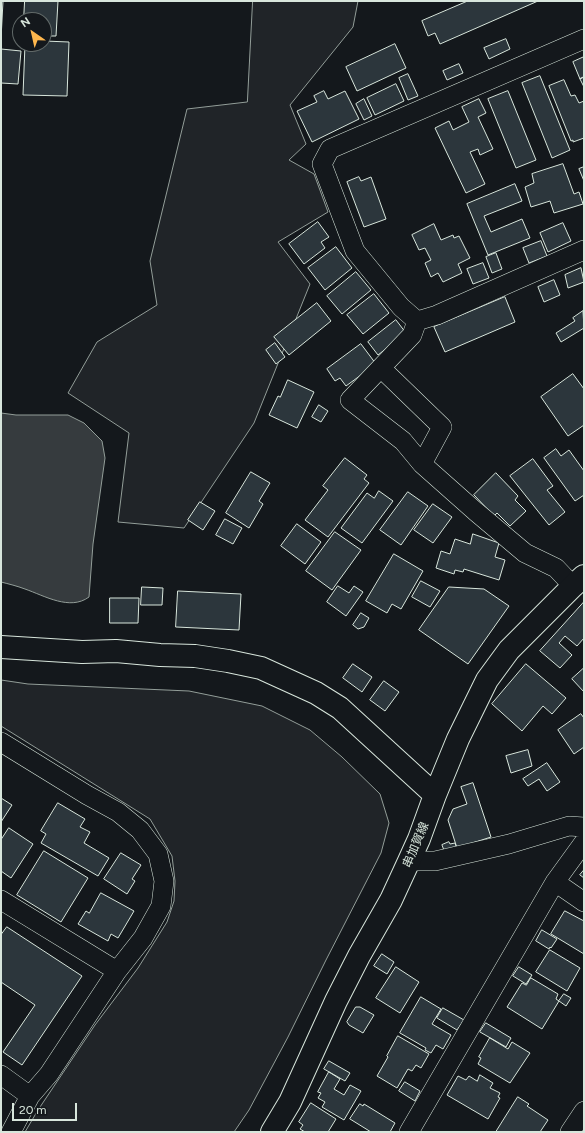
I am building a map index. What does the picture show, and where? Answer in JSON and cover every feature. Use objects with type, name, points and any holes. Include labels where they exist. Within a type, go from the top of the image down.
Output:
[{"type":"main road","name":"串加賀線","points":[[272,1132],[290,1102],[336,1001],[359,956],[391,900],[427,818],[458,739],[487,680],[509,650],[578,581]]},
{"type":"main road","points":[[1,647],[75,652],[116,651],[160,655],[195,656],[261,668],[316,693],[340,708],[435,795]]},
{"type":"street","points":[[418,321],[401,307],[355,251],[322,164],[330,149],[584,39]]},
{"type":"street","points":[[578,581],[556,568],[525,553],[474,512],[422,464],[403,441],[350,400],[412,335],[418,321],[437,315],[584,250]]},
{"type":"street","points":[[380,368],[442,427],[422,464]]},
{"type":"street","points":[[1,742],[87,795],[118,812],[140,830],[158,854],[164,880],[161,906],[143,938],[117,971],[49,1074],[30,1096],[10,1132]]},
{"type":"street","points":[[409,861],[435,862],[508,844],[569,826],[584,827]]},
{"type":"street","points":[[409,1132],[555,882],[584,842]]},
{"type":"street","points":[[555,882],[584,902]]},
{"type":"street","points":[[1,900],[117,971]]},
{"type":"street","points":[[1,1075],[30,1096]]},
{"type":"street","points":[[570,1132],[584,1111]]},
{"type":"shaded area","points":[[253,1],[358,1],[353,27],[290,105],[306,144],[289,160],[314,174],[328,212],[278,242],[310,284],[254,423],[184,528],[118,522],[129,433],[68,393],[97,342],[157,305],[150,261],[187,109],[247,102]]},
{"type":"shaded area","points":[[1,413],[16,415],[68,415],[84,423],[102,441],[105,458],[93,544],[89,597],[82,601],[74,603],[57,601],[1,582]]},
{"type":"shaded area","points":[[1,680],[28,684],[189,691],[262,706],[310,730],[342,757],[380,794],[389,823],[381,853],[288,1037],[249,1110],[234,1132],[25,1132],[95,1025],[138,968],[167,922],[174,901],[175,881],[172,856],[150,819],[1,726]]},
{"type":"building","points":[[1,1],[3,1],[1,39]]},
{"type":"building","points":[[25,1],[58,1],[56,36],[52,36],[52,12],[24,12]]},
{"type":"building","points":[[468,1],[538,1],[440,44],[435,33],[428,36],[422,21]]},
{"type":"building","points":[[506,39],[510,49],[489,59],[484,48]]},
{"type":"building","points":[[52,41],[69,42],[67,96],[23,95],[25,52],[52,52]]},
{"type":"building","points":[[395,44],[406,68],[357,91],[346,67]]},
{"type":"building","points":[[1,49],[12,50],[12,52],[21,52],[18,84],[1,83]]},
{"type":"building","points":[[584,57],[584,77],[580,79],[573,62]]},
{"type":"building","points":[[459,64],[463,73],[447,80],[443,71]]},
{"type":"building","points":[[408,74],[418,96],[408,100],[399,78]]},
{"type":"building","points":[[540,76],[570,150],[552,158],[522,83]]},
{"type":"building","points":[[584,77],[584,87],[580,79]]},
{"type":"building","points":[[564,80],[571,96],[575,95],[579,103],[584,101],[584,138],[573,142],[573,140],[571,141],[549,86]]},
{"type":"building","points":[[396,84],[404,101],[375,115],[367,98]]},
{"type":"building","points":[[324,91],[328,99],[345,91],[359,119],[312,142],[297,111],[317,102],[314,96]]},
{"type":"building","points":[[508,91],[536,160],[516,168],[488,99]]},
{"type":"building","points":[[364,99],[372,116],[364,120],[356,104]]},
{"type":"building","points":[[479,99],[486,113],[478,117],[493,149],[480,155],[478,149],[470,152],[485,184],[466,193],[435,128],[449,121],[453,130],[469,122],[462,107]]},
{"type":"building","points":[[563,164],[574,194],[579,192],[583,204],[554,213],[550,201],[531,207],[525,187],[534,183],[532,174]]},
{"type":"building","points":[[584,167],[584,181],[579,169]]},
{"type":"building","points":[[359,177],[361,181],[371,177],[386,219],[364,227],[347,182]]},
{"type":"building","points":[[515,184],[522,201],[484,216],[491,232],[522,219],[530,238],[488,255],[467,204]]},
{"type":"building","points":[[318,222],[329,237],[321,242],[325,248],[304,264],[289,244]]},
{"type":"building","points":[[563,223],[571,241],[548,252],[540,233]]},
{"type":"building","points":[[434,224],[441,240],[453,235],[454,238],[459,236],[470,258],[458,264],[462,273],[443,282],[438,273],[431,277],[425,263],[431,260],[425,248],[419,250],[412,235]]},
{"type":"building","points":[[541,241],[547,256],[529,263],[523,248]]},
{"type":"building","points":[[336,247],[352,268],[325,290],[308,268]]},
{"type":"building","points":[[496,253],[502,269],[492,273],[486,257]]},
{"type":"building","points":[[483,263],[489,278],[473,284],[467,269]]},
{"type":"building","points":[[581,268],[584,282],[568,288],[565,275]]},
{"type":"building","points":[[356,272],[371,290],[342,314],[327,296]]},
{"type":"building","points":[[554,280],[560,295],[544,302],[538,287]]},
{"type":"building","points":[[374,294],[389,313],[363,334],[347,315]]},
{"type":"building","points":[[505,297],[515,322],[445,352],[434,327]]},
{"type":"building","points":[[317,303],[331,321],[289,355],[274,337]]},
{"type":"building","points":[[583,311],[584,328],[561,342],[556,333],[575,321],[573,318]]},
{"type":"building","points":[[396,320],[406,333],[378,355],[368,342]]},
{"type":"building","points":[[275,343],[285,357],[276,364],[266,350]]},
{"type":"building","points":[[361,344],[376,364],[346,386],[340,378],[335,381],[327,369]]},
{"type":"building","points":[[573,374],[584,389],[584,425],[568,436],[541,397]]},
{"type":"building","points":[[288,380],[314,392],[297,428],[269,415]]},
{"type":"building","points":[[319,405],[328,411],[321,422],[312,417]]},
{"type":"building","points":[[556,449],[561,456],[569,450],[584,471],[584,495],[575,501],[544,458]]},
{"type":"building","points":[[345,458],[367,475],[364,479],[369,483],[328,537],[305,520],[328,490],[323,486]]},
{"type":"building","points":[[533,459],[553,486],[547,490],[565,512],[549,525],[510,476]]},
{"type":"building","points":[[251,472],[270,483],[259,501],[263,504],[249,528],[226,513]]},
{"type":"building","points":[[496,473],[518,496],[515,500],[526,511],[510,526],[497,513],[494,516],[474,495]]},
{"type":"building","points":[[379,491],[393,501],[362,543],[341,528],[367,493],[374,498]]},
{"type":"building","points":[[408,492],[428,506],[401,545],[380,530]]},
{"type":"building","points":[[200,502],[215,511],[203,530],[188,520]]},
{"type":"building","points":[[433,504],[452,517],[433,543],[414,530]]},
{"type":"building","points":[[225,519],[242,528],[233,544],[216,535]]},
{"type":"building","points":[[297,524],[321,542],[305,564],[281,546]]},
{"type":"building","points":[[335,532],[361,550],[332,590],[306,571]]},
{"type":"building","points":[[473,534],[499,543],[495,557],[505,560],[499,580],[464,569],[463,572],[455,570],[454,574],[436,568],[441,551],[450,554],[455,539],[470,544]]},
{"type":"building","points":[[394,554],[423,571],[401,609],[392,604],[387,613],[366,601]]},
{"type":"building","points":[[421,581],[440,591],[430,607],[412,597]]},
{"type":"building","points":[[338,586],[349,593],[354,586],[363,592],[346,616],[327,602]]},
{"type":"building","points":[[142,587],[163,588],[162,605],[141,605]]},
{"type":"building","points":[[449,587],[484,589],[509,606],[468,664],[419,630]]},
{"type":"building","points":[[178,591],[241,594],[239,630],[176,627]]},
{"type":"building","points":[[110,598],[139,598],[138,623],[110,623]]},
{"type":"building","points":[[584,602],[584,638],[577,646],[565,636],[559,643],[572,655],[560,668],[540,651]]},
{"type":"building","points":[[361,613],[369,618],[364,627],[358,629],[353,625]]},
{"type":"building","points":[[353,664],[372,677],[362,692],[343,678]]},
{"type":"building","points":[[526,664],[566,698],[552,714],[543,706],[522,731],[492,704]]},
{"type":"building","points":[[584,668],[584,692],[572,679]]},
{"type":"building","points":[[384,681],[399,692],[385,711],[370,700]]},
{"type":"building","points":[[581,714],[584,718],[584,747],[574,754],[558,730]]},
{"type":"building","points":[[528,750],[532,766],[511,773],[506,756]]},
{"type":"building","points":[[547,763],[560,782],[547,791],[539,779],[528,786],[523,779]]},
{"type":"building","points":[[473,783],[491,837],[457,848],[448,820],[453,809],[467,804],[461,787]]},
{"type":"building","points":[[1,798],[12,805],[1,822]]},
{"type":"building","points":[[58,803],[85,819],[80,827],[90,832],[84,843],[109,858],[98,876],[41,843],[46,834],[41,831]]},
{"type":"building","points":[[9,828],[33,844],[11,878],[1,871],[1,840]]},
{"type":"building","points":[[449,842],[450,844],[455,843],[458,852],[446,856],[442,845]]},
{"type":"building","points":[[44,851],[88,878],[61,922],[17,895]]},
{"type":"building","points":[[121,853],[141,865],[132,879],[135,881],[127,894],[104,879]]},
{"type":"building","points":[[584,870],[584,878],[580,875]]},
{"type":"building","points":[[101,893],[134,911],[118,938],[111,934],[108,941],[78,924],[86,911],[89,913]]},
{"type":"building","points":[[565,911],[584,921],[584,954],[551,934]]},
{"type":"building","points":[[7,927],[82,976],[22,1065],[3,1052],[35,1005],[1,982],[1,935]]},
{"type":"building","points":[[542,930],[557,939],[549,949],[536,941]]},
{"type":"building","points":[[550,950],[580,968],[567,991],[536,972]]},
{"type":"building","points":[[382,954],[394,962],[387,974],[374,966]]},
{"type":"building","points":[[396,967],[419,982],[400,1013],[376,998]]},
{"type":"building","points":[[519,967],[532,975],[526,984],[513,976]]},
{"type":"building","points":[[531,978],[558,994],[556,999],[559,1001],[542,1029],[507,1007],[522,983],[526,985]]},
{"type":"building","points":[[564,994],[571,998],[566,1006],[559,1001]]},
{"type":"building","points":[[421,997],[441,1009],[432,1024],[451,1035],[443,1049],[436,1045],[431,1053],[425,1050],[426,1048],[400,1033]]},
{"type":"building","points":[[356,1007],[360,1007],[374,1015],[363,1033],[349,1025],[347,1022]]},
{"type":"building","points":[[443,1008],[464,1020],[457,1030],[437,1018]]},
{"type":"building","points":[[486,1023],[511,1038],[506,1047],[480,1032]]},
{"type":"building","points":[[398,1036],[429,1054],[421,1068],[416,1065],[412,1071],[408,1069],[397,1088],[377,1076]]},
{"type":"building","points":[[490,1038],[508,1049],[512,1042],[530,1053],[510,1083],[478,1064],[481,1058],[479,1057]]},
{"type":"building","points":[[329,1061],[350,1073],[345,1081],[324,1069]]},
{"type":"building","points":[[329,1072],[340,1079],[334,1089],[344,1095],[350,1085],[361,1091],[344,1120],[322,1107],[325,1102],[318,1098],[321,1093],[318,1092]]},
{"type":"building","points":[[480,1075],[493,1083],[490,1088],[500,1093],[498,1097],[500,1098],[488,1119],[447,1095],[458,1076],[466,1080],[469,1076],[477,1081]]},
{"type":"building","points":[[405,1082],[420,1091],[415,1101],[399,1091]]},
{"type":"building","points":[[518,1097],[529,1104],[527,1106],[548,1120],[540,1132],[496,1132]]},
{"type":"building","points":[[311,1103],[336,1119],[328,1132],[305,1132],[300,1129],[303,1125],[299,1122]]},
{"type":"building","points":[[360,1104],[363,1106],[364,1104],[395,1123],[390,1132],[371,1132],[350,1119]]}]
